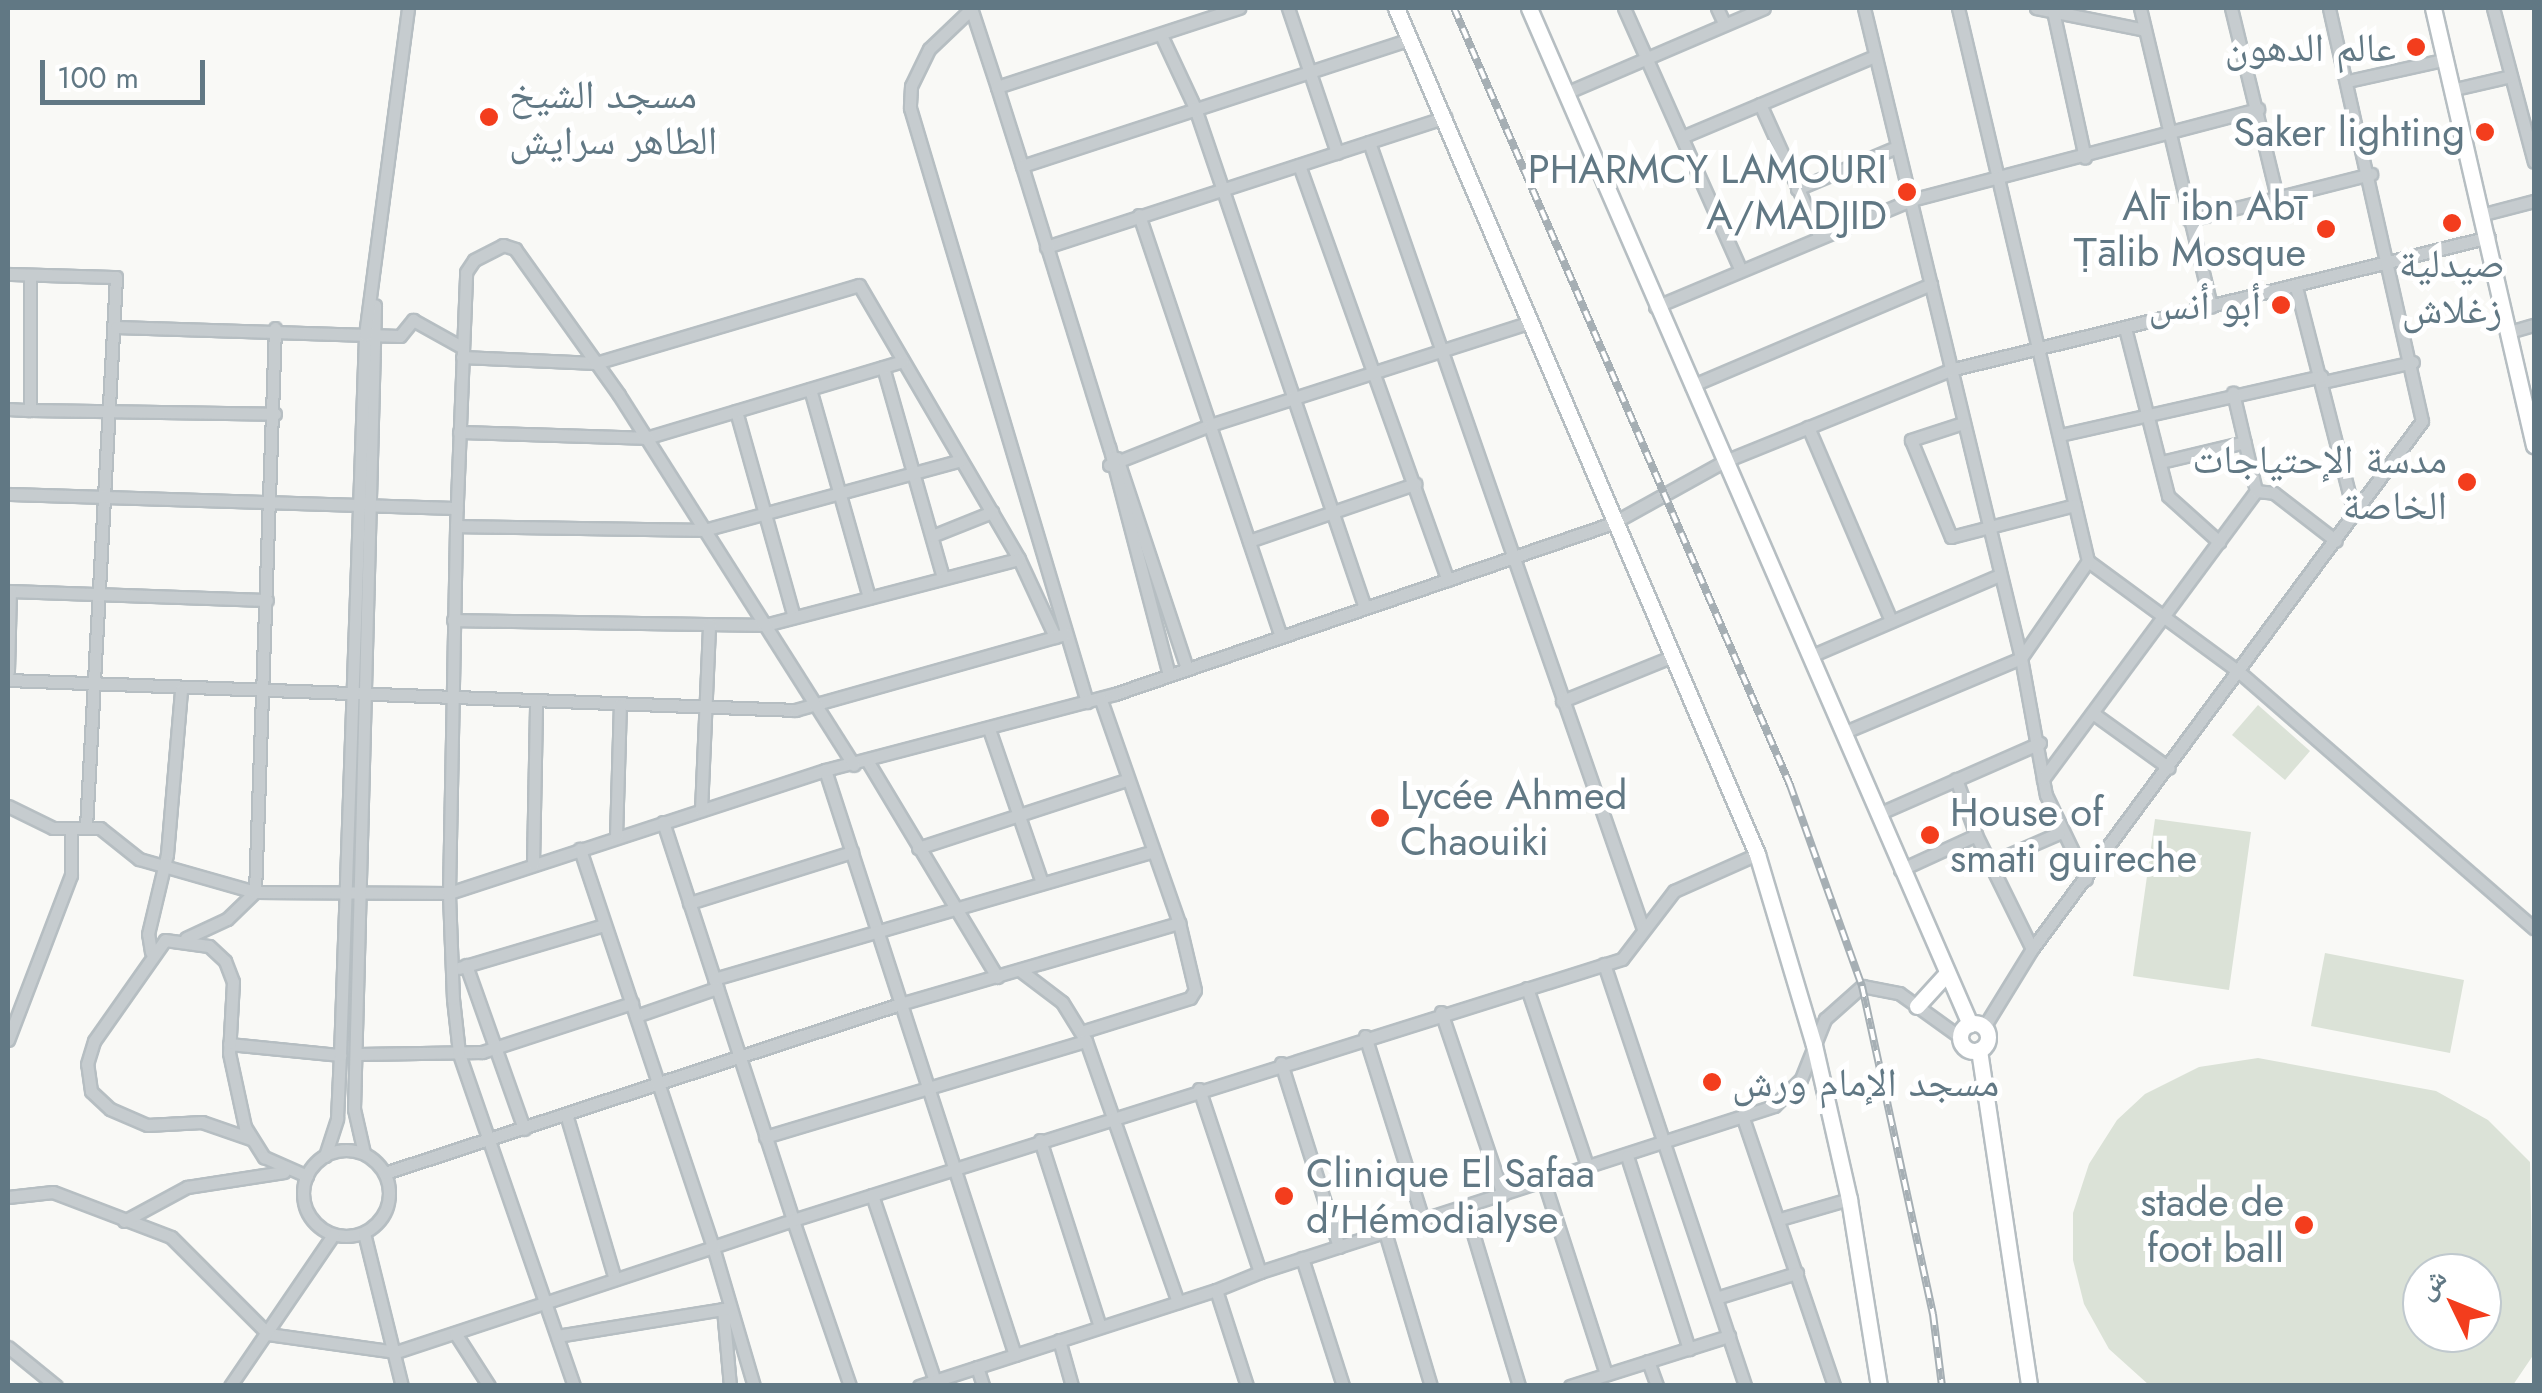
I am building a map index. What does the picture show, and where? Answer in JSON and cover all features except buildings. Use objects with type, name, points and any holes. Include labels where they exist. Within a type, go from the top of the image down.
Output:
[{"type":"street","points":[[371,334],[364,894],[354,1124],[364,1154],[385,1173],[385,1214],[364,1233],[334,1235],[310,1218],[306,1176],[325,1156],[337,1118],[356,505],[374,293],[408,8]]},
{"type":"street","points":[[1060,636],[910,108],[911,86],[930,49],[971,8],[1108,447],[1187,670]]},
{"type":"street","points":[[996,88],[1239,8]]},
{"type":"street","points":[[1288,8],[1314,72],[1337,153]]},
{"type":"street","points":[[1396,8],[1445,117],[1527,323],[1757,854],[1814,1045],[1849,1198],[1880,1386]]},
{"type":"street","points":[[1529,8],[1568,92],[1655,307],[1813,654],[1900,870],[1972,1029]]},
{"type":"street","points":[[1624,8],[1740,270]]},
{"type":"street","points":[[1717,8],[1724,23]]},
{"type":"street","points":[[1568,92],[1764,8]]},
{"type":"street","points":[[1864,8],[2021,658],[2040,743],[2043,779],[2060,833],[2086,879]]},
{"type":"street","points":[[1958,8],[2088,561],[2238,671],[2534,928]]},
{"type":"street","points":[[2036,8],[2145,30]]},
{"type":"street","points":[[2140,8],[2211,308]]},
{"type":"street","points":[[2231,8],[2278,196]]},
{"type":"street","points":[[1980,1050],[1966,1048],[1972,1029],[2422,421],[2413,362],[2330,8]]},
{"type":"street","points":[[2434,8],[2534,444]]},
{"type":"street","points":[[2493,8],[2511,76],[2530,116],[2534,162]]},
{"type":"street","points":[[2053,11],[2086,158]]},
{"type":"street","points":[[1161,35],[1194,108],[1222,186],[1365,608]]},
{"type":"street","points":[[1022,166],[1410,39]]},
{"type":"street","points":[[1682,138],[1875,56]]},
{"type":"street","points":[[2348,81],[2447,58]]},
{"type":"street","points":[[2454,90],[2511,76]]},
{"type":"street","points":[[1760,104],[1818,235]]},
{"type":"street","points":[[1655,307],[1818,235],[1911,200],[2086,158],[2258,109]]},
{"type":"street","points":[[1046,247],[1222,186],[1445,117]]},
{"type":"street","points":[[1369,142],[1643,930]]},
{"type":"street","points":[[1798,189],[1897,147]]},
{"type":"street","points":[[1299,165],[1448,580]]},
{"type":"street","points":[[2190,220],[2370,174]]},
{"type":"street","points":[[2484,214],[2534,200]]},
{"type":"street","points":[[1139,215],[1281,637]]},
{"type":"street","points":[[8,806],[71,831],[100,828],[124,852],[255,892],[448,893],[825,770],[868,762],[1169,676],[1613,524],[1725,461],[1950,370],[2489,237]]},
{"type":"street","points":[[574,1386],[459,1054],[450,970],[451,699],[468,265],[510,245],[596,362],[854,765]]},
{"type":"street","points":[[8,274],[116,277],[113,412],[101,499],[96,684],[86,827]]},
{"type":"street","points":[[30,274],[30,410]]},
{"type":"street","points":[[1690,386],[1931,284]]},
{"type":"street","points":[[116,327],[275,328],[400,336],[413,320],[462,353],[596,362],[858,285],[1019,559],[1093,700],[1179,923],[1193,996],[1083,1036],[766,1137]]},
{"type":"street","points":[[2296,287],[2355,516]]},
{"type":"street","points":[[1114,463],[1210,424],[1527,323]]},
{"type":"street","points":[[2508,332],[2534,325]]},
{"type":"street","points":[[275,328],[275,414],[255,892],[227,919],[186,938],[165,940],[151,952],[94,1041],[87,1064],[91,1091],[110,1109],[147,1125],[202,1122],[251,1139],[286,1171]]},
{"type":"street","points":[[2125,328],[2177,510],[2219,542]]},
{"type":"street","points":[[460,432],[646,438],[903,361]]},
{"type":"street","points":[[2060,435],[2233,393],[2413,362]]},
{"type":"street","points":[[883,367],[943,578]]},
{"type":"street","points":[[810,389],[869,598]]},
{"type":"street","points":[[2043,779],[2256,491],[2233,393]]},
{"type":"street","points":[[8,409],[275,414]]},
{"type":"street","points":[[736,411],[794,617]]},
{"type":"street","points":[[1963,423],[1911,440],[1951,537],[1988,524],[2075,505]]},
{"type":"street","points":[[1808,427],[1891,621]]},
{"type":"street","points":[[2161,462],[2245,442]]},
{"type":"street","points":[[456,526],[704,530],[961,460]]},
{"type":"street","points":[[1114,463],[1169,676]]},
{"type":"street","points":[[1249,541],[1415,484]]},
{"type":"street","points":[[2256,491],[2274,493],[2336,541]]},
{"type":"street","points":[[8,494],[456,508]]},
{"type":"street","points":[[932,536],[992,512]]},
{"type":"street","points":[[454,620],[765,625],[1019,559]]},
{"type":"street","points":[[1845,732],[2021,658],[2088,561]]},
{"type":"street","points":[[1141,577],[1155,572]]},
{"type":"street","points":[[1813,654],[2000,575]]},
{"type":"street","points":[[8,671],[9,591],[267,600]]},
{"type":"street","points":[[702,810],[709,624]]},
{"type":"street","points":[[8,680],[181,690],[704,708],[816,705],[1060,636]]},
{"type":"street","points":[[1562,701],[1672,657]]},
{"type":"street","points":[[151,952],[150,917],[164,866],[181,690]]},
{"type":"street","points":[[533,864],[536,702]]},
{"type":"street","points":[[616,837],[620,705]]},
{"type":"street","points":[[2094,714],[2168,768]]},
{"type":"street","points":[[988,729],[1041,880]]},
{"type":"street","points":[[1878,814],[2040,743]]},
{"type":"street","points":[[868,762],[998,978]]},
{"type":"street","points":[[825,770],[1014,1355]]},
{"type":"street","points":[[1956,779],[1976,836],[2032,949]]},
{"type":"street","points":[[918,848],[1126,780]]},
{"type":"street","points":[[662,822],[850,1386]]},
{"type":"street","points":[[8,1040],[70,874],[71,831]]},
{"type":"street","points":[[1990,863],[2060,833]]},
{"type":"street","points":[[1900,870],[1976,836]]},
{"type":"street","points":[[580,848],[714,1247],[726,1308],[730,1386]]},
{"type":"street","points":[[689,903],[852,852]]},
{"type":"street","points":[[358,1054],[459,1054],[494,1048],[634,1009],[876,929],[1150,852]]},
{"type":"street","points":[[8,1198],[53,1192],[183,1245],[220,1292],[268,1334],[396,1352],[952,1168],[1629,955],[1674,891],[1757,854]]},
{"type":"street","points":[[385,1173],[487,1136],[524,1129],[658,1081],[900,1004],[1179,923]]},
{"type":"street","points":[[450,970],[604,924]]},
{"type":"street","points":[[186,938],[218,952],[230,972],[229,1044],[251,1139]]},
{"type":"street","points":[[1604,964],[1745,1386]]},
{"type":"street","points":[[466,965],[524,1129]]},
{"type":"street","points":[[1021,971],[1062,1002],[1083,1036],[1178,1302]]},
{"type":"street","points":[[1916,1006],[1947,973]]},
{"type":"street","points":[[919,1386],[1216,1290],[1302,1258],[1743,1118],[1790,1094],[1834,1007],[1862,986],[1889,988],[1916,1006],[1988,1039],[1980,1050],[2029,1386]]},
{"type":"street","points":[[1527,988],[1588,1168]]},
{"type":"street","points":[[1441,1012],[1503,1195]]},
{"type":"street","points":[[1365,1036],[1423,1220]]},
{"type":"street","points":[[229,1044],[340,1055]]},
{"type":"street","points":[[1281,1063],[1339,1247]]},
{"type":"street","points":[[1199,1089],[1260,1272]]},
{"type":"street","points":[[566,1114],[615,1279]]},
{"type":"street","points":[[1743,1118],[1834,1386]]},
{"type":"street","points":[[1040,1140],[1100,1327]]},
{"type":"street","points":[[325,1156],[364,1154]]},
{"type":"street","points":[[1627,1156],[1689,1348]]},
{"type":"street","points":[[124,1221],[187,1187],[286,1171],[306,1176]]},
{"type":"street","points":[[1544,1182],[1606,1374]]},
{"type":"street","points":[[872,1194],[934,1381]]},
{"type":"street","points":[[1780,1219],[1849,1198]]},
{"type":"street","points":[[1464,1207],[1518,1386]]},
{"type":"street","points":[[1384,1232],[1431,1386]]},
{"type":"street","points":[[364,1233],[402,1386]]},
{"type":"street","points":[[230,1386],[334,1235]]},
{"type":"street","points":[[1302,1258],[1343,1386]]},
{"type":"street","points":[[1716,1298],[1796,1272]]},
{"type":"street","points":[[1216,1290],[1246,1386]]},
{"type":"street","points":[[557,1336],[726,1308]]},
{"type":"street","points":[[726,1308],[754,1386]]},
{"type":"street","points":[[455,1333],[489,1386]]},
{"type":"street","points":[[1570,1386],[1729,1336]]},
{"type":"street","points":[[1059,1340],[1072,1386]]},
{"type":"street","points":[[8,1347],[56,1386]]},
{"type":"street","points":[[1648,1361],[1657,1386]]},
{"type":"street","points":[[978,1367],[983,1386]]},
{"type":"shaded area","points":[[2258,705],[2310,751],[2285,780],[2232,735]]},
{"type":"shaded area","points":[[2155,819],[2251,832],[2229,990],[2133,976]]},
{"type":"shaded area","points":[[2325,953],[2464,980],[2450,1053],[2311,1026]]},
{"type":"shaded area","name":"stade de foot ball","points":[[2258,1058],[2436,1091],[2488,1120],[2530,1162],[2534,1354],[2513,1385],[2149,1385],[2109,1349],[2084,1304],[2073,1260],[2073,1213],[2089,1164],[2117,1120],[2145,1094],[2199,1067]]},
{"type":"railway","points":[[1454,8],[1790,785],[1862,986],[1933,1314],[1942,1386]]},
{"type":"place","name":"عالم الدهون","points":[[2416,47]]},
{"type":"place","name":"مسجد الشيخ الطاهر سرايش","points":[[489,117]]},
{"type":"place","name":"Saker lighting","points":[[2485,132]]},
{"type":"place","name":"PHARMCY LAMOURI A/MADJID","points":[[1907,192]]},
{"type":"place","name":"صيدلية زغلاش","points":[[2452,223]]},
{"type":"place","name":"Alī ibn Abī Ṭālib Mosque","points":[[2326,229]]},
{"type":"place","name":"أبو أنس","points":[[2281,305]]},
{"type":"place","name":"مدسة الإحتياجات الخاصة","points":[[2467,482]]},
{"type":"place","name":"Lycée Ahmed Chaouiki","points":[[1380,818]]},
{"type":"place","name":"House of smati guireche","points":[[1930,835]]},
{"type":"place","name":"مسجد الإمام ورش","points":[[1712,1082]]},
{"type":"place","name":"Clinique El Safaa d'Hémodialyse","points":[[1284,1196]]},
{"type":"place","name":"stade de foot ball","points":[[2304,1225]]}]
